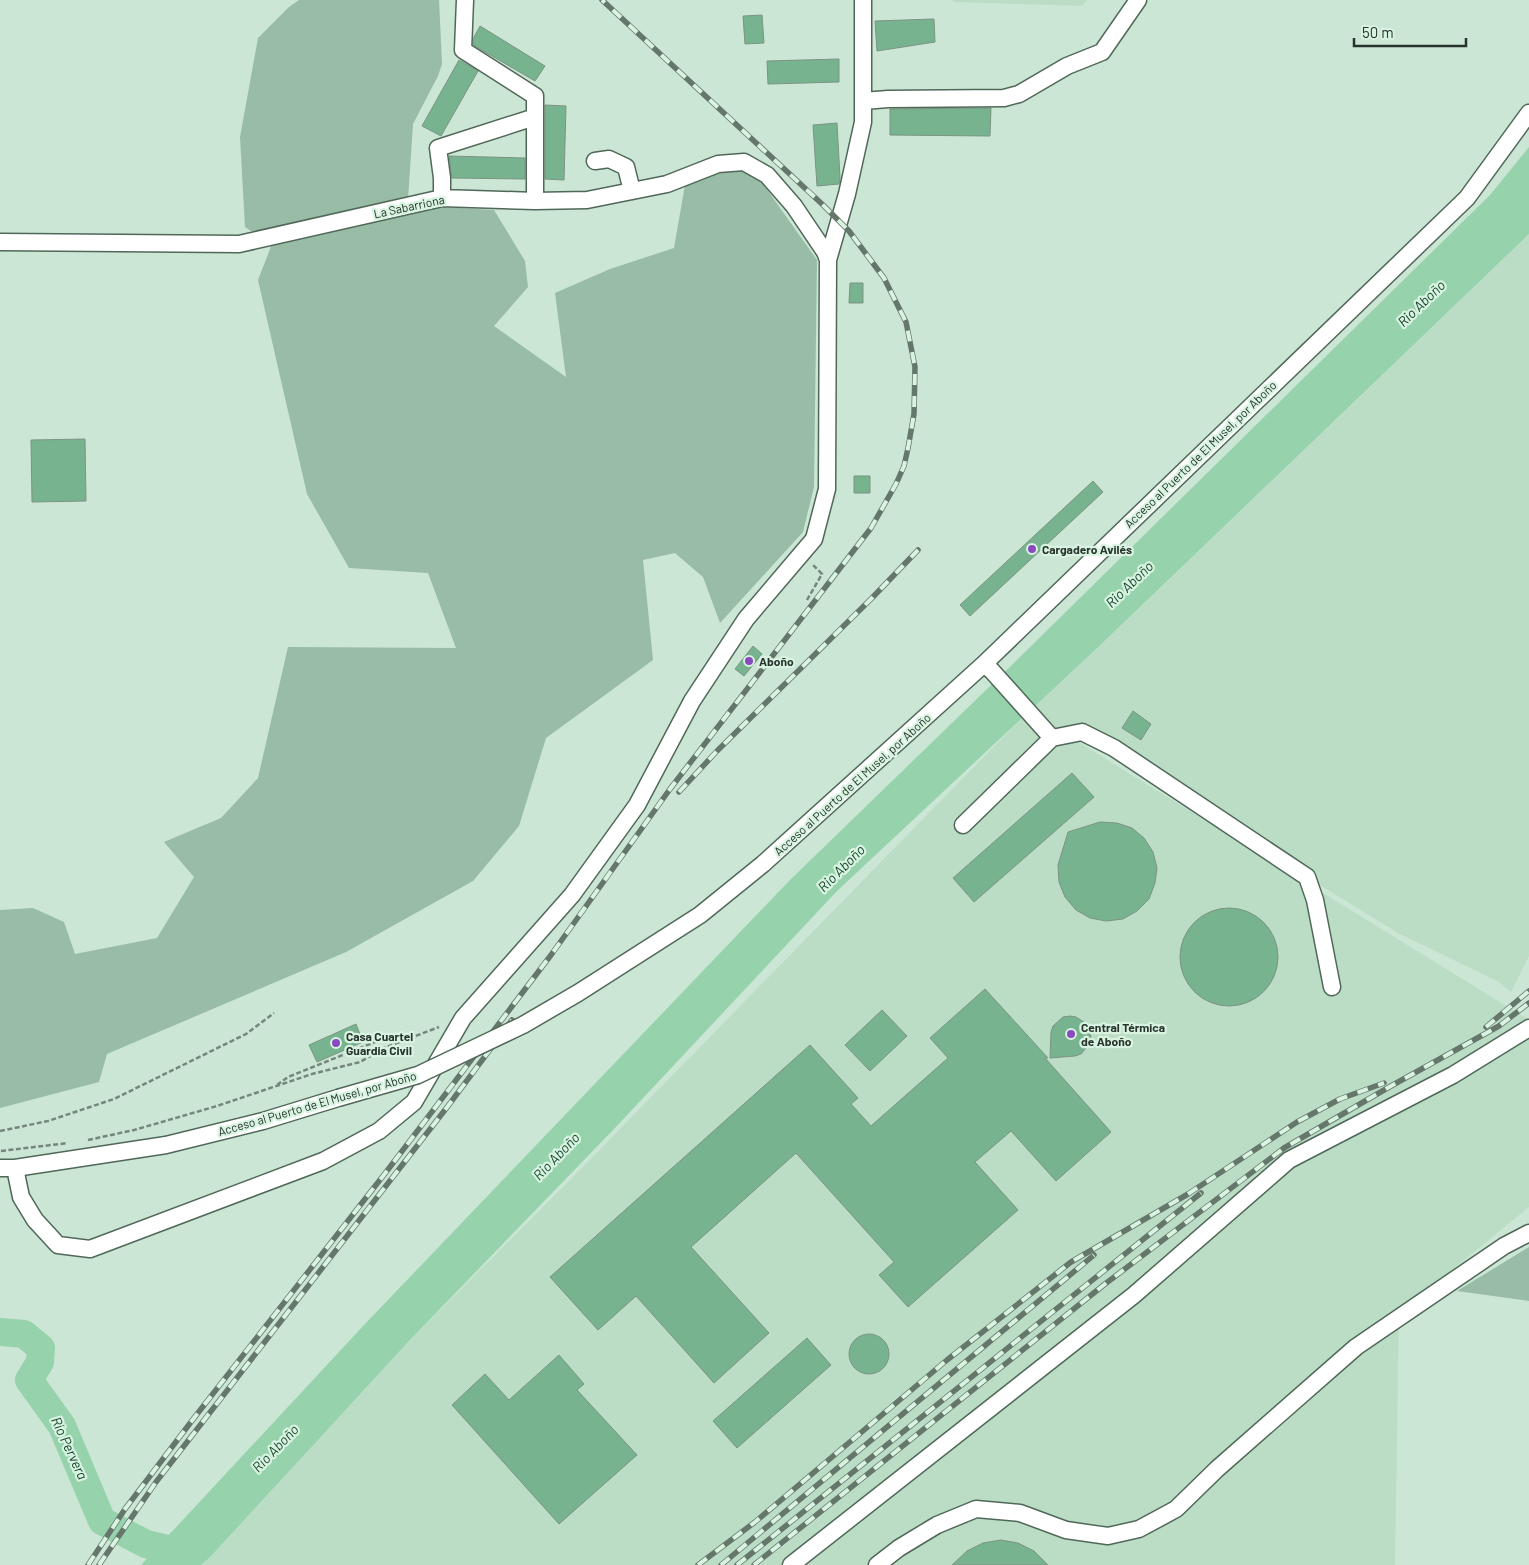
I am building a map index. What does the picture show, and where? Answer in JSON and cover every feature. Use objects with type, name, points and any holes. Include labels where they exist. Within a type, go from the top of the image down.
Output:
[{"type":"street","points":[[465,0],[463,50],[534,96],[535,201]]},
{"type":"street","points":[[7,1168],[35,1220],[58,1245],[90,1249],[323,1161],[379,1131],[414,1102],[462,1018],[577,887],[637,805],[692,701],[741,627],[814,539],[827,489],[828,260],[847,194],[863,122],[862,0]]},
{"type":"street","points":[[863,101],[1004,98],[1019,94],[1067,66],[1102,52],[1138,0]]},
{"type":"street","name":"Acceso al Puerto de El Musel, por Aboño","points":[[7,1168],[166,1145],[263,1121],[418,1075],[522,1025],[578,993],[700,915],[763,864],[988,667],[1467,198],[1529,113]]},
{"type":"street","points":[[442,198],[442,178],[438,148],[534,117]]},
{"type":"street","points":[[595,161],[609,159],[626,167],[632,191]]},
{"type":"street","name":"La Sabarriona","points":[[0,242],[238,244],[442,198],[535,201],[587,200],[667,184],[718,164],[744,162],[767,175],[794,206],[825,252],[828,260]]},
{"type":"street","points":[[988,667],[1052,738]]},
{"type":"street","points":[[963,825],[1052,738],[1082,732],[1114,748],[1307,877],[1315,900],[1332,986]]},
{"type":"street","points":[[791,1565],[1134,1295],[1289,1160],[1453,1075],[1529,1028]]},
{"type":"street","points":[[876,1565],[938,1524],[976,1509],[1020,1513],[1066,1530],[1108,1536],[1139,1529],[1176,1509],[1217,1469],[1356,1347],[1504,1246],[1529,1233]]},
{"type":"path","points":[[802,554],[822,574],[807,600]]},
{"type":"path","points":[[0,1131],[48,1121],[114,1099],[246,1034],[274,1013]]},
{"type":"path","points":[[84,1140],[134,1130],[312,1074],[360,1062],[384,1048],[462,1018]]},
{"type":"path","points":[[274,1087],[288,1077],[385,1038],[408,1038]]},
{"type":"path","points":[[0,1151],[75,1142]]},
{"type":"shaded area","points":[[299,0],[439,0],[442,64],[438,76],[413,124],[408,199],[254,233],[245,227],[240,137],[258,38],[289,7]]},
{"type":"shaded area","points":[[953,0],[1087,0],[1082,6],[953,2]]},
{"type":"shaded area","points":[[745,169],[761,181],[817,260],[814,487],[803,532],[720,623],[703,577],[675,553],[643,560],[653,660],[546,738],[519,826],[473,881],[346,952],[107,1054],[99,1082],[0,1108],[0,910],[33,908],[64,922],[75,954],[157,938],[194,877],[164,842],[221,818],[258,778],[288,647],[456,648],[428,573],[349,568],[307,494],[258,280],[272,244],[442,207],[494,210],[525,261],[528,287],[494,326],[566,377],[555,293],[610,269],[674,248],[685,185],[720,170]]},
{"type":"shaded area","name":"Central Térmica de Aboño","points":[[1529,234],[1529,956],[1511,992],[1499,982],[1398,933],[1307,877],[1113,748],[1067,735],[1529,1020],[1529,1207],[1399,1313],[1395,1565],[201,1565],[408,1342],[568,1182],[1013,727]]},
{"type":"shaded area","points":[[1529,1247],[1529,1301],[1457,1291]]},
{"type":"water","name":"Rio Aboño","points":[[1529,147],[1529,234],[1097,648],[837,891],[615,1128],[408,1342],[210,1557],[201,1565],[141,1565],[364,1325],[789,881],[1490,195]]},
{"type":"building","points":[[762,15],[764,43],[745,44],[743,16]]},
{"type":"building","points":[[934,19],[935,42],[877,51],[875,21]]},
{"type":"building","points":[[480,26],[545,66],[535,81],[473,45],[474,37]]},
{"type":"building","points":[[839,59],[839,82],[768,84],[767,61]]},
{"type":"building","points":[[459,60],[478,71],[441,136],[422,126]]},
{"type":"building","points":[[545,105],[566,106],[564,180],[545,179]]},
{"type":"building","points":[[991,108],[990,136],[890,135],[890,109]]},
{"type":"building","points":[[837,123],[839,184],[817,186],[813,125]]},
{"type":"building","points":[[449,156],[525,158],[525,179],[452,178]]},
{"type":"building","points":[[850,283],[863,283],[863,303],[849,303]]},
{"type":"building","points":[[85,439],[86,501],[32,502],[31,440]]},
{"type":"building","points":[[854,476],[870,476],[870,493],[854,493]]},
{"type":"building","name":"Cargadero Avilés","points":[[1093,481],[1103,492],[970,616],[960,605]]},
{"type":"building","name":"Aboño","points":[[753,646],[762,654],[744,676],[735,669]]},
{"type":"building","points":[[1133,711],[1151,724],[1141,740],[1122,728]]},
{"type":"building","points":[[1072,773],[1094,797],[974,902],[953,878]]},
{"type":"building","points":[[1100,822],[1117,823],[1132,828],[1144,838],[1153,852],[1157,868],[1155,883],[1149,899],[1137,911],[1123,919],[1106,921],[1090,918],[1076,910],[1065,897],[1059,882],[1058,865],[1068,832]]},
{"type":"building","points":[[1229,908],[1248,912],[1264,922],[1274,938],[1278,957],[1274,976],[1264,992],[1248,1002],[1229,1006],[1210,1002],[1194,992],[1184,976],[1180,957],[1184,938],[1194,922],[1210,912]]},
{"type":"building","points":[[985,989],[1048,1058],[1045,1058],[1111,1132],[1056,1181],[1011,1131],[975,1162],[1018,1210],[908,1307],[879,1275],[894,1262],[796,1153],[691,1247],[769,1333],[714,1383],[636,1296],[598,1330],[550,1277],[810,1045],[858,1098],[851,1104],[871,1126],[948,1058],[930,1038]]},
{"type":"building","points":[[882,1010],[907,1036],[870,1071],[845,1045]]},
{"type":"building","name":"Central Térmica de Aboño","points":[[1063,1017],[1076,1017],[1087,1024],[1091,1037],[1090,1043],[1081,1054],[1050,1058],[1053,1026]]},
{"type":"building","name":"Casa Cuartel Guardia Civil","points":[[356,1024],[363,1042],[317,1062],[309,1045]]},
{"type":"building","points":[[873,1334],[880,1337],[886,1343],[889,1354],[888,1362],[880,1371],[873,1374],[865,1374],[858,1371],[850,1362],[849,1350],[852,1343],[861,1335]]},
{"type":"building","points":[[807,1338],[831,1365],[737,1448],[713,1421]]},
{"type":"building","points":[[559,1355],[584,1384],[577,1390],[637,1455],[559,1524],[452,1405],[485,1374],[509,1400]]},
{"type":"building","points":[[1001,1540],[1018,1543],[1034,1551],[1048,1565],[952,1565],[967,1551],[983,1543]]},
{"type":"waterway","name":"Río Pervera","points":[[0,1332],[24,1334],[41,1348],[40,1362],[29,1380],[62,1426],[102,1521],[146,1544],[176,1551]]},
{"type":"railway","points":[[88,1565],[125,1509],[390,1167],[551,955],[670,789],[871,528],[904,466],[914,414],[915,367],[906,322],[884,278],[849,231],[822,204],[602,0]]},
{"type":"railway","points":[[679,792],[717,751],[918,550]]},
{"type":"railway","points":[[1486,1027],[1529,991]]},
{"type":"railway","points":[[754,1565],[1105,1284],[1284,1148],[1499,1026],[1529,1003]]},
{"type":"railway","points":[[99,1565],[156,1482],[448,1106],[512,1020]]},
{"type":"railway","points":[[698,1565],[755,1522],[947,1360],[1071,1262],[1188,1194],[1297,1122],[1340,1099],[1384,1083]]},
{"type":"railway","points":[[737,1565],[1201,1193]]},
{"type":"railway","points":[[721,1565],[1094,1255]]},
{"type":"place","name":"Cargadero Avilés","points":[[1032,549]]},
{"type":"place","name":"Aboño","points":[[749,661]]},
{"type":"place","name":"Central Térmica de Aboño","points":[[1071,1034]]},
{"type":"place","name":"Casa Cuartel Guardia Civil","points":[[336,1043]]}]
